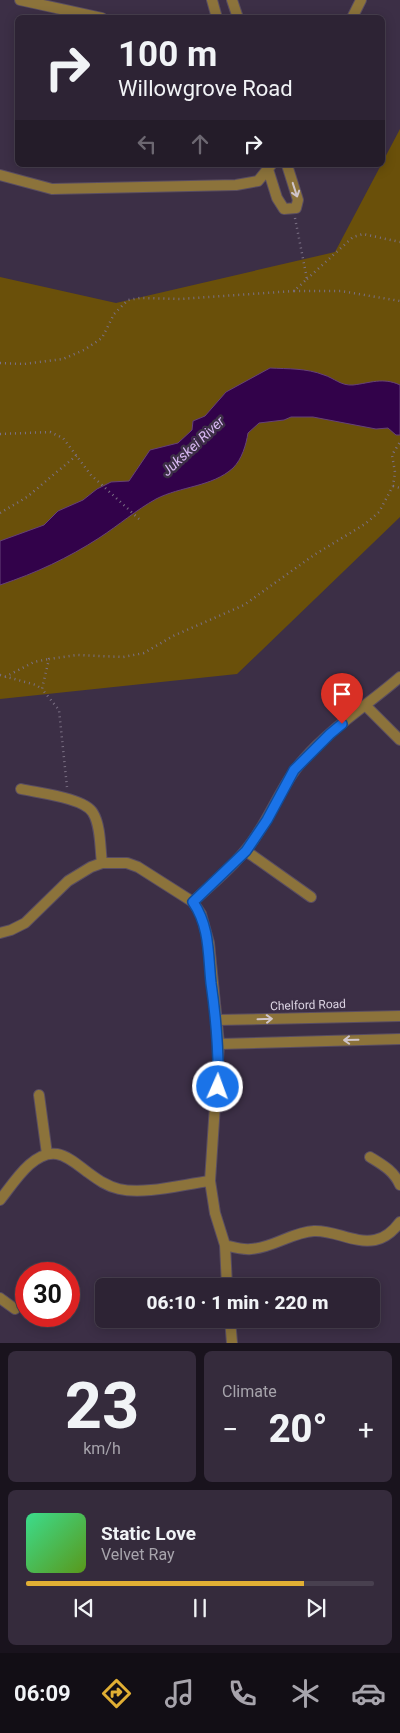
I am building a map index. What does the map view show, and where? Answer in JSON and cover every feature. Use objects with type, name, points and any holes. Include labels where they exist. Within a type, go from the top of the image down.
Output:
[{"type":"street","points":[[20,0],[88,15]]},
{"type":"street","points":[[212,0],[216,15]]},
{"type":"street","points":[[232,0],[237,15]]},
{"type":"street","points":[[354,15],[361,0]]},
{"type":"street","points":[[0,175],[52,189],[236,186],[258,181],[268,167]]},
{"type":"street","points":[[269,167],[280,205],[284,209],[294,209],[297,206],[298,200],[287,167]]},
{"type":"street","points":[[193,902],[246,851],[300,764],[330,734],[400,677]]},
{"type":"street","points":[[366,706],[400,740]]},
{"type":"street","points":[[21,789],[64,798],[82,804],[93,813],[102,863]]},
{"type":"street","points":[[246,851],[312,897]]},
{"type":"street","points":[[0,933],[12,930],[25,923],[68,882],[85,870],[102,863],[121,863],[138,867],[193,902],[201,914],[208,943],[219,1044],[210,1181],[215,1213],[225,1245],[227,1278]]},
{"type":"street","name":"Chelford Road","points":[[216,1020],[400,1016]]},
{"type":"street","points":[[219,1044],[400,1039]]},
{"type":"street","points":[[39,1095],[47,1154]]},
{"type":"street","points":[[0,1200],[30,1164],[47,1154],[57,1154],[66,1157],[100,1182],[121,1190],[137,1190],[210,1181]]},
{"type":"street","points":[[370,1157],[387,1167],[397,1178],[400,1186]]},
{"type":"street","points":[[225,1245],[241,1249],[261,1248],[297,1234],[315,1231],[363,1241],[376,1240],[395,1229],[400,1222]]},
{"type":"street","points":[[0,1298],[15,1309]]},
{"type":"street","points":[[231,1328],[232,1343]]},
{"type":"path","points":[[294,209],[307,279]]},
{"type":"path","points":[[294,292],[353,237],[363,234],[400,242]]},
{"type":"path","points":[[0,363],[24,364],[63,359],[84,350],[102,338],[121,304],[134,299],[338,291],[400,301]]},
{"type":"path","points":[[0,434],[50,432],[63,438],[91,474],[139,519]]},
{"type":"path","points":[[5,677],[34,662],[49,659],[77,655],[124,656],[144,653],[173,636],[228,614],[275,584],[314,554],[366,524],[379,512],[393,486],[395,472],[392,451],[400,442]]},
{"type":"path","points":[[0,513],[27,497],[77,455]]},
{"type":"path","points":[[393,486],[400,488]]},
{"type":"path","points":[[42,689],[49,659]]},
{"type":"path","points":[[0,675],[36,685],[42,689],[60,710],[67,776],[64,798]]},
{"type":"shaded area","points":[[400,129],[400,517],[237,674],[0,699],[0,277],[116,303],[335,252],[380,167],[385,167],[385,157]]},
{"type":"water","name":"Jukskei River","points":[[270,368],[310,371],[349,385],[388,381],[400,385],[400,435],[396,435],[388,428],[376,429],[313,417],[291,417],[284,420],[259,423],[248,433],[245,447],[239,460],[225,474],[206,483],[176,491],[156,499],[76,552],[39,570],[0,585],[0,541],[44,525],[58,511],[83,500],[97,489],[111,482],[129,481],[150,450],[178,443],[192,430],[193,421],[205,416],[226,392]]},
{"type":"route","points":[[218,1087],[219,1044],[208,943],[201,914],[193,902],[246,851],[267,820],[294,770],[342,724]]}]
